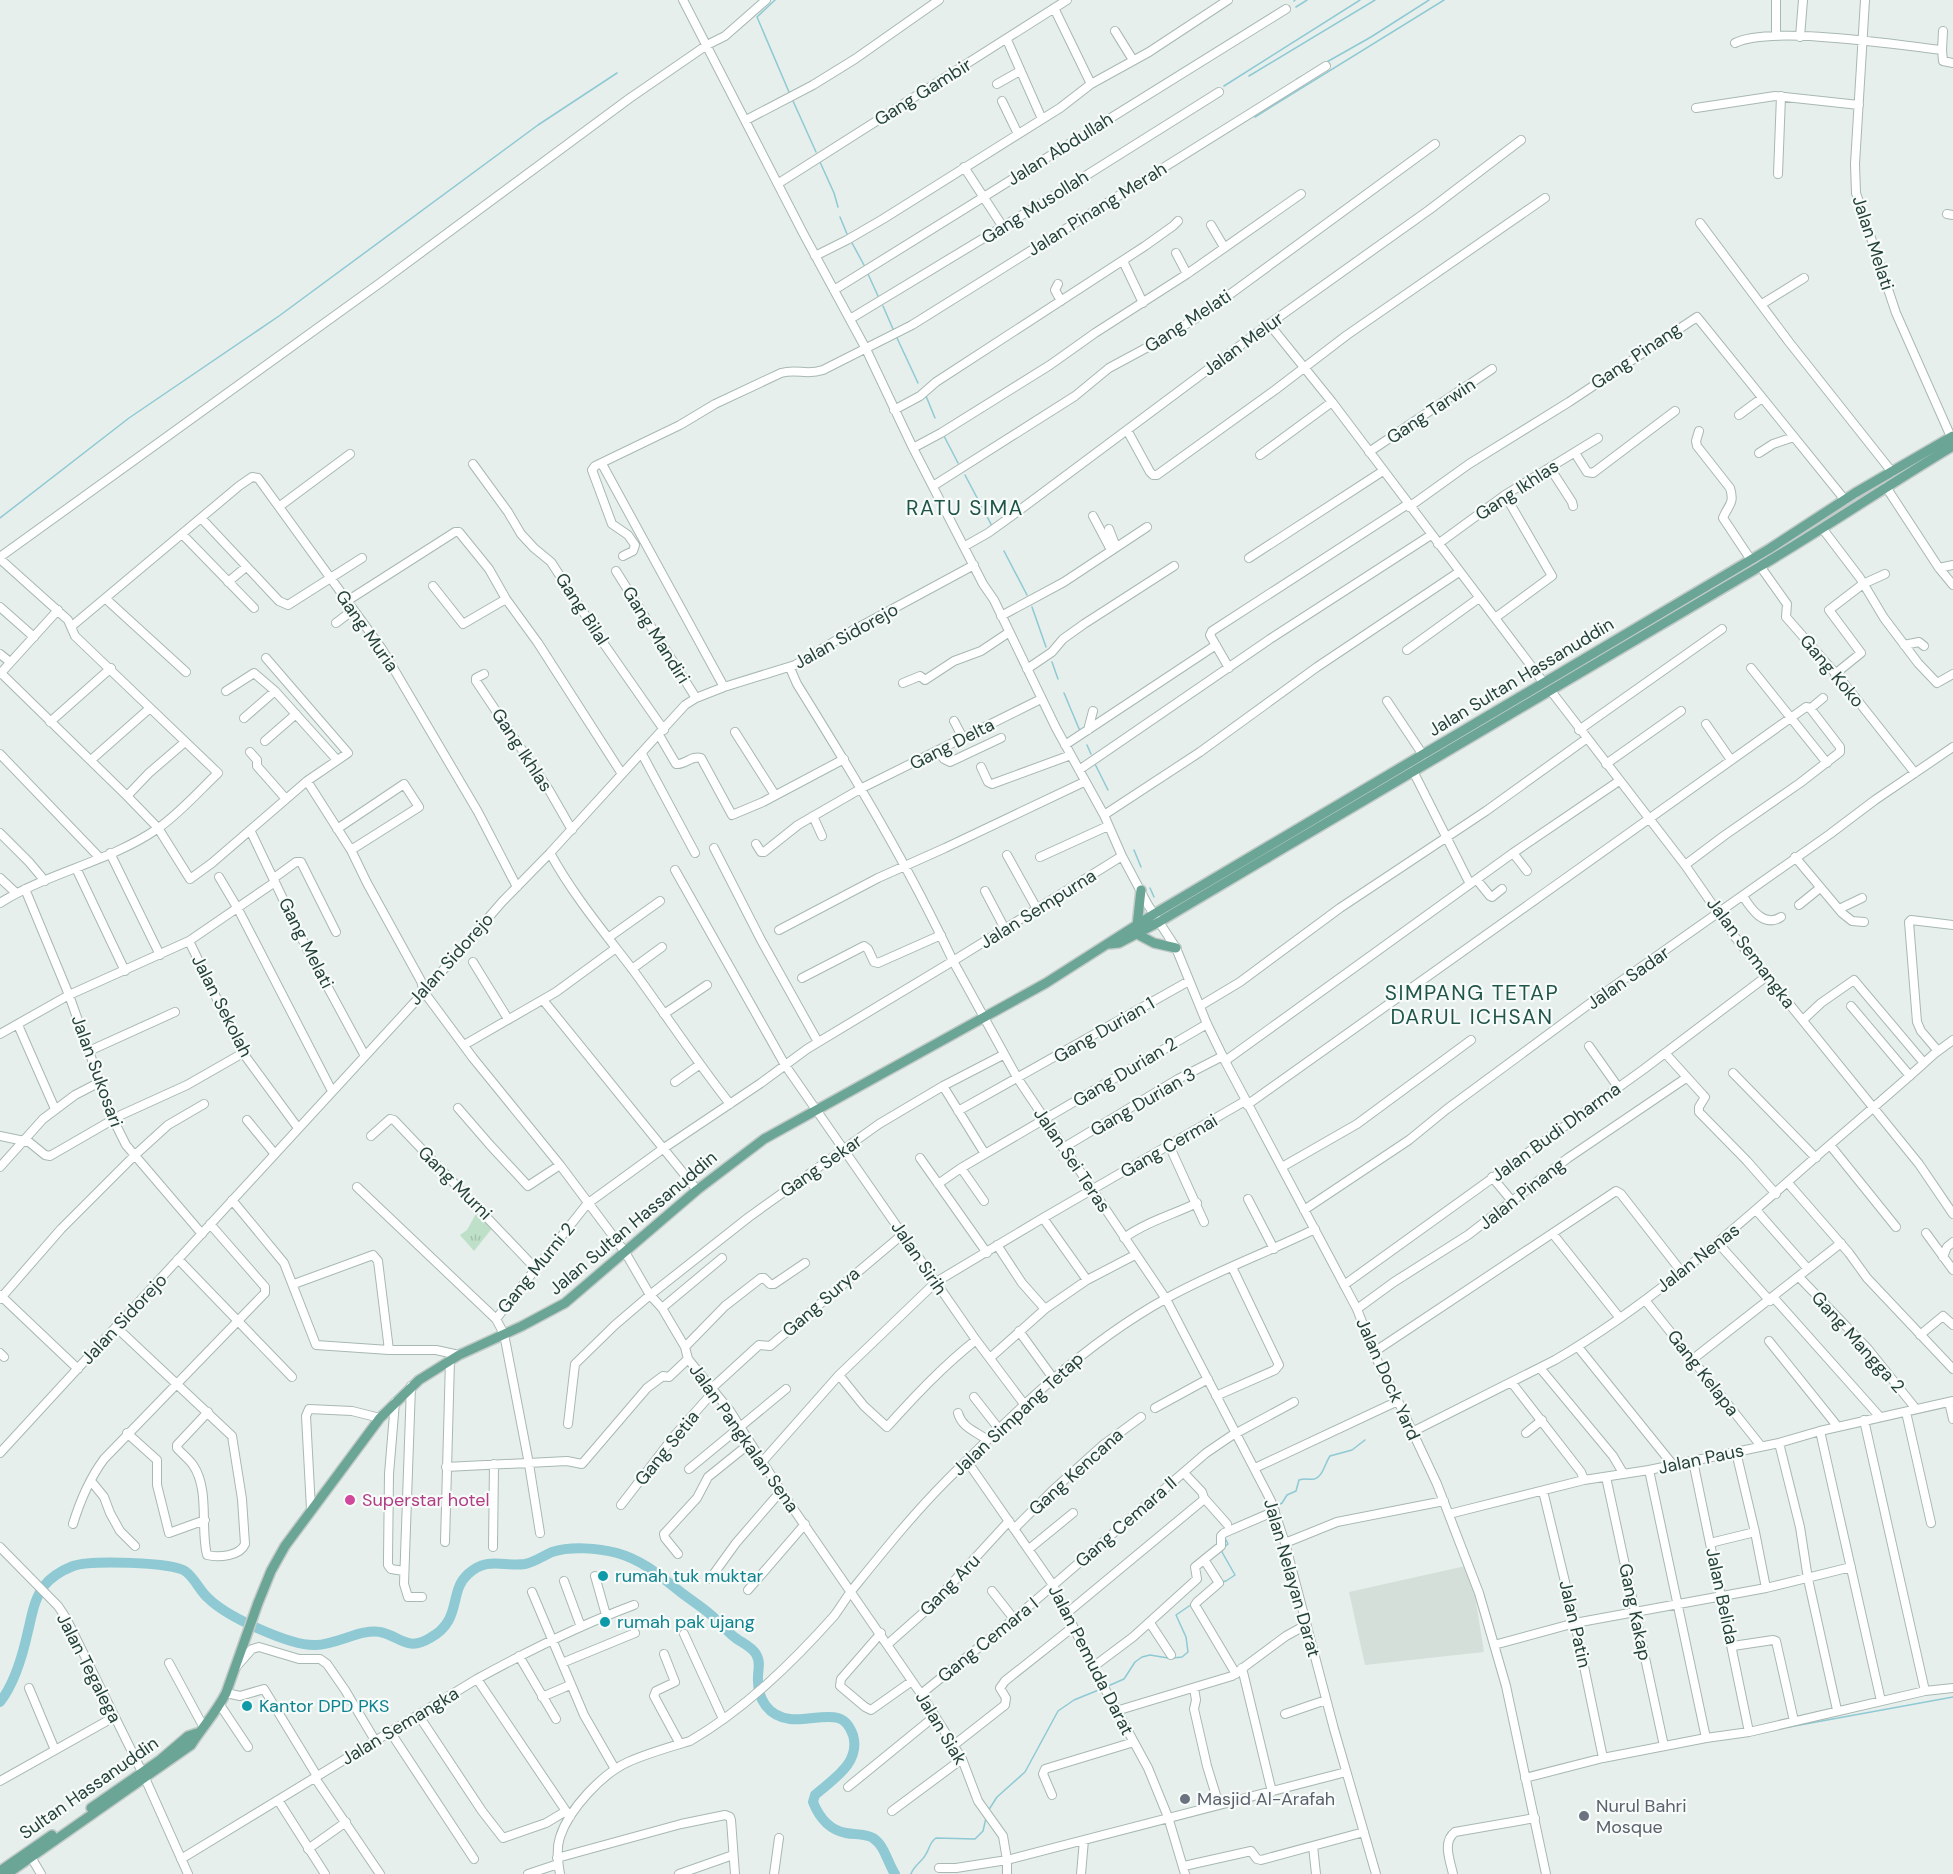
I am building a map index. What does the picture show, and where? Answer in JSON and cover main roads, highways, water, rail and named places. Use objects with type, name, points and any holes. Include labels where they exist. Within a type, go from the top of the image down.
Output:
[{"type":"main road","name":"Jalan Sultan Hassanuddin","points":[[1157,918],[1551,691],[1621,642],[1845,500],[1952,440]]},
{"type":"main road","name":"Jalan Sultan Hassanuddin","points":[[200,1730],[220,1705],[226,1693],[258,1603],[279,1555],[380,1418],[411,1386],[459,1355],[565,1303],[697,1190],[764,1139],[1046,983],[1104,945],[1119,943],[1544,683],[1760,566],[1886,487],[1952,440]]},
{"type":"main road","points":[[1141,890],[1137,930],[1154,943],[1176,948]]},
{"type":"main road","name":"Sultan Hassanuddin","points":[[0,1871],[143,1775],[188,1736],[200,1730]]},
{"type":"main road","points":[[7,1874],[143,1775]]},
{"type":"waterway","points":[[775,0],[757,17],[789,92]]},
{"type":"waterway","points":[[1296,7],[1307,0]]},
{"type":"waterway","points":[[1224,86],[1360,0]]},
{"type":"waterway","points":[[1249,76],[1375,0]]},
{"type":"waterway","points":[[1325,63],[1429,0]]},
{"type":"waterway","points":[[1255,117],[1444,0]]},
{"type":"waterway","points":[[0,518],[129,418],[279,316],[538,125],[617,73]]},
{"type":"waterway","points":[[1297,79],[1305,75]]},
{"type":"waterway","points":[[793,101],[816,152]]},
{"type":"waterway","points":[[820,162],[838,207]]},
{"type":"waterway","points":[[840,217],[847,234]]},
{"type":"waterway","points":[[852,243],[864,265]]},
{"type":"waterway","points":[[868,274],[878,296]]},
{"type":"waterway","points":[[883,306],[893,329]]},
{"type":"waterway","points":[[897,338],[918,383]]},
{"type":"waterway","points":[[926,396],[935,418]]},
{"type":"waterway","points":[[944,436],[958,463]]},
{"type":"waterway","points":[[965,475],[992,526]]},
{"type":"waterway","points":[[1004,551],[1027,595]]},
{"type":"waterway","points":[[1032,607],[1046,647]]},
{"type":"waterway","points":[[1052,662],[1058,679]]},
{"type":"waterway","points":[[1064,693],[1080,731]]},
{"type":"waterway","points":[[1087,745],[1091,754]]},
{"type":"waterway","points":[[1095,764],[1108,790]]},
{"type":"waterway","points":[[1134,850],[1141,867]]},
{"type":"waterway","points":[[1150,888],[1154,897]]},
{"type":"waterway","points":[[1275,1507],[1282,1503],[1287,1495],[1296,1491],[1299,1480],[1314,1479],[1320,1476],[1330,1456],[1352,1450],[1365,1440]]},
{"type":"waterway","points":[[1232,1526],[1241,1522]]},
{"type":"waterway","points":[[1221,1582],[1235,1575],[1222,1552],[1228,1544],[1224,1536]]},
{"type":"waterway","points":[[0,1702],[18,1668],[38,1596],[47,1583],[73,1566],[130,1563],[177,1568],[185,1571],[208,1598],[229,1614],[275,1636],[291,1641],[316,1645],[373,1631],[415,1644],[430,1638],[447,1623],[462,1581],[482,1565],[525,1564],[552,1552],[568,1549],[610,1551],[650,1568],[754,1651],[759,1663],[759,1692],[770,1710],[790,1719],[833,1717],[847,1724],[853,1735],[853,1754],[844,1770],[815,1795],[813,1802],[818,1813],[830,1826],[846,1833],[866,1835],[877,1841],[895,1874]]},
{"type":"waterway","points":[[1173,1658],[1182,1657],[1188,1652],[1186,1637],[1176,1615],[1192,1604]]},
{"type":"waterway","points":[[1108,1686],[1124,1679],[1135,1662],[1142,1657],[1150,1655],[1168,1658]]},
{"type":"waterway","points":[[988,1811],[997,1797],[1025,1772],[1058,1711],[1074,1700],[1101,1689]]},
{"type":"waterway","points":[[1789,1727],[1953,1697]]},
{"type":"waterway","points":[[911,1874],[936,1838],[975,1839],[983,1831],[986,1818]]},
{"type":"place","name":"Superstar hotel","points":[[350,1500]]},
{"type":"place","name":"rumah tuk muktar","points":[[603,1576]]},
{"type":"place","name":"rumah pak ujang","points":[[605,1622]]},
{"type":"place","name":"Kantor DPD PKS","points":[[247,1706]]},
{"type":"place","name":"Masjid Al-Arafah","points":[[1185,1799]]},
{"type":"place","name":"Nurul Bahri Mosque","points":[[1584,1816]]},
{"type":"district","name":"RATU SIMA","points":[[965,508]]},
{"type":"district","name":"SIMPANG TETAP DARUL ICHSAN","points":[[1472,1005]]}]
